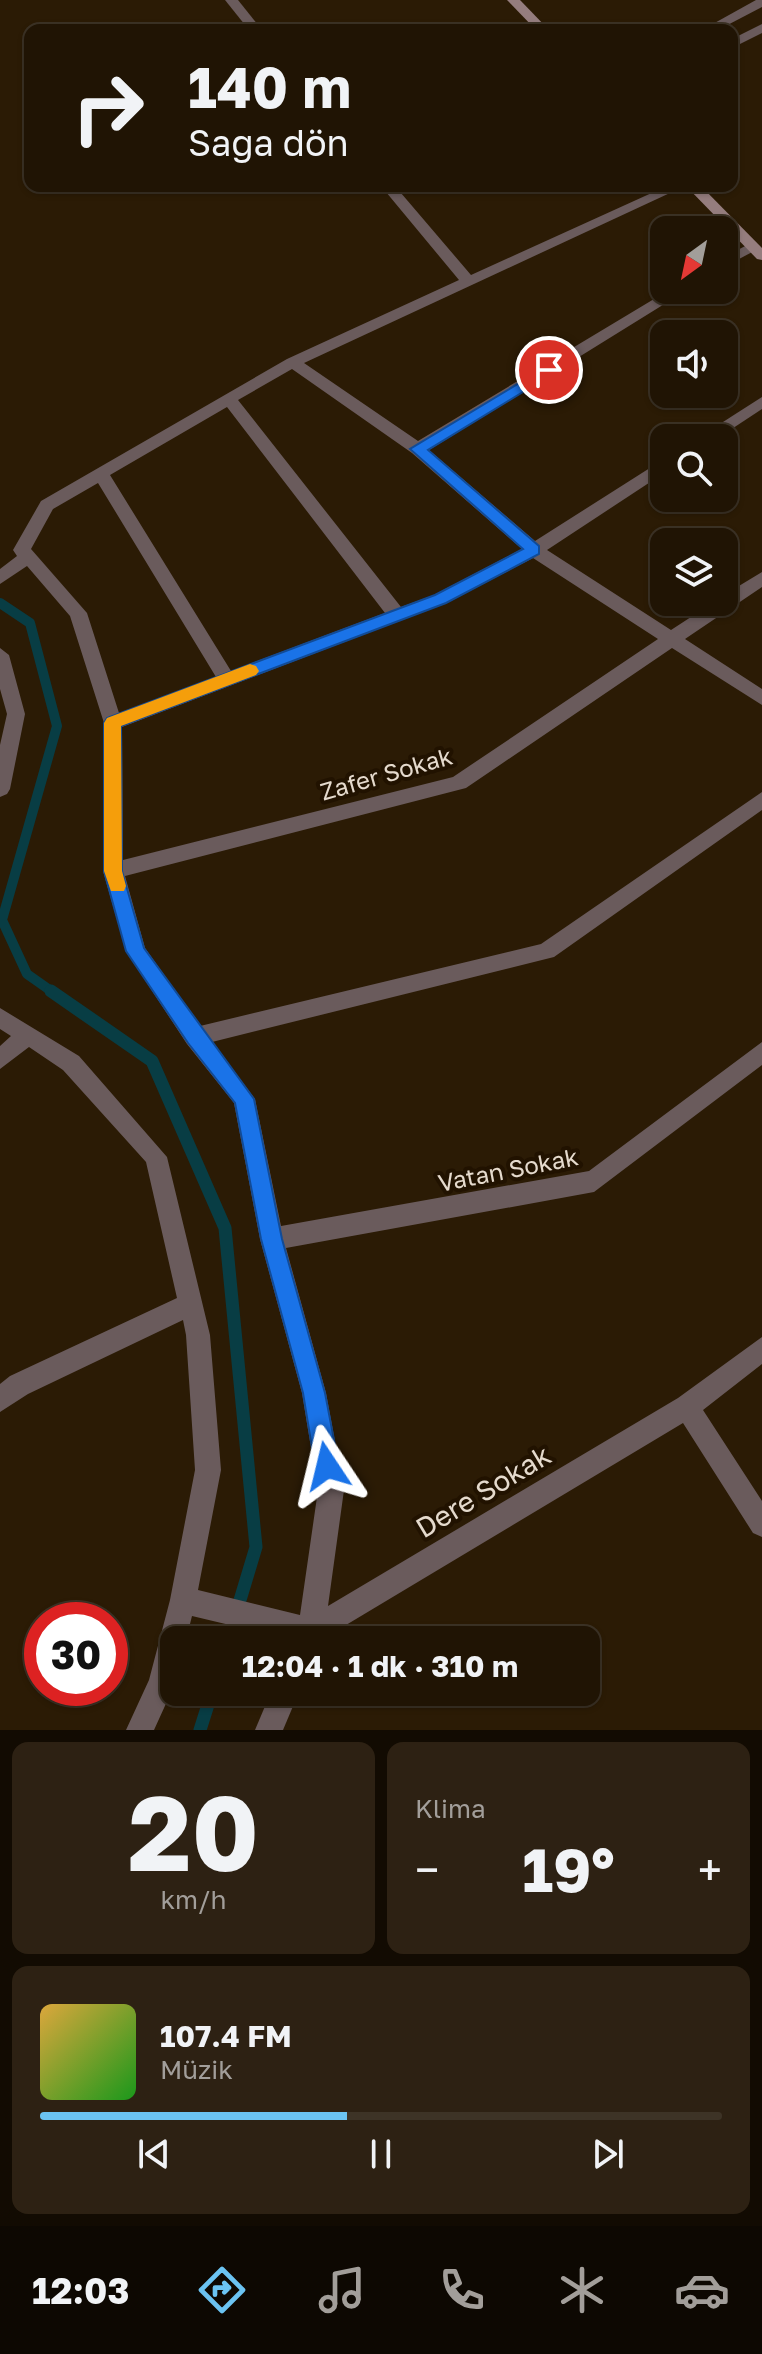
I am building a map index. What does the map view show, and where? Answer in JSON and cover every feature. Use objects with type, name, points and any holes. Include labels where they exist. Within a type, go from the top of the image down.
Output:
[{"type":"street","points":[[231,0],[251,24]]},
{"type":"street","points":[[513,0],[537,24]]},
{"type":"street","points":[[720,24],[762,2]]},
{"type":"street","points":[[738,41],[762,28]]},
{"type":"street","points":[[393,192],[469,282]]},
{"type":"street","points":[[310,1626],[331,1490],[314,1393],[272,1239],[244,1099],[195,1037],[136,951],[113,871],[113,723],[78,613],[22,550],[47,505],[292,362],[665,192]]},
{"type":"street","points":[[699,192],[757,251],[738,258]]},
{"type":"street","points":[[418,449],[657,304]]},
{"type":"street","points":[[292,362],[418,449],[534,550],[762,698]]},
{"type":"street","points":[[229,399],[397,615]]},
{"type":"street","points":[[728,424],[762,402]]},
{"type":"street","points":[[101,474],[227,679]]},
{"type":"street","points":[[113,723],[440,599],[534,550],[650,474]]},
{"type":"street","points":[[0,578],[28,556]]},
{"type":"street","name":"Zafer Sokak","points":[[113,871],[459,783],[762,578]]},
{"type":"street","points":[[0,655],[16,714],[0,789]]},
{"type":"street","points":[[195,1037],[547,951],[762,800]]},
{"type":"street","points":[[0,1017],[71,1063],[156,1157],[198,1335],[208,1470],[183,1600],[162,1682],[140,1730]]},
{"type":"street","points":[[0,1059],[28,1035]]},
{"type":"street","name":"Vatan Sokak","points":[[272,1239],[594,1181],[762,1052]]},
{"type":"street","points":[[0,1400],[19,1385],[191,1304]]},
{"type":"street","name":"Dere Sokak","points":[[324,1626],[687,1407],[762,1349]]},
{"type":"street","points":[[687,1407],[762,1524]]},
{"type":"street","points":[[183,1600],[277,1626]]},
{"type":"street","points":[[269,1730],[279,1706]]},
{"type":"waterway","points":[[0,603],[30,623],[57,726],[2,920],[27,974],[54,993]]},
{"type":"waterway","points":[[51,991],[152,1061],[225,1228],[256,1547],[232,1626]]},
{"type":"waterway","points":[[200,1730],[208,1706]]},
{"type":"slow traffic","points":[[117,886],[113,871],[113,723],[250,671]]},
{"type":"route","points":[[327,1466],[314,1393],[272,1239],[244,1099],[195,1037],[136,951],[113,871],[113,723],[440,599],[534,550],[431,464],[418,449],[549,370]]}]
